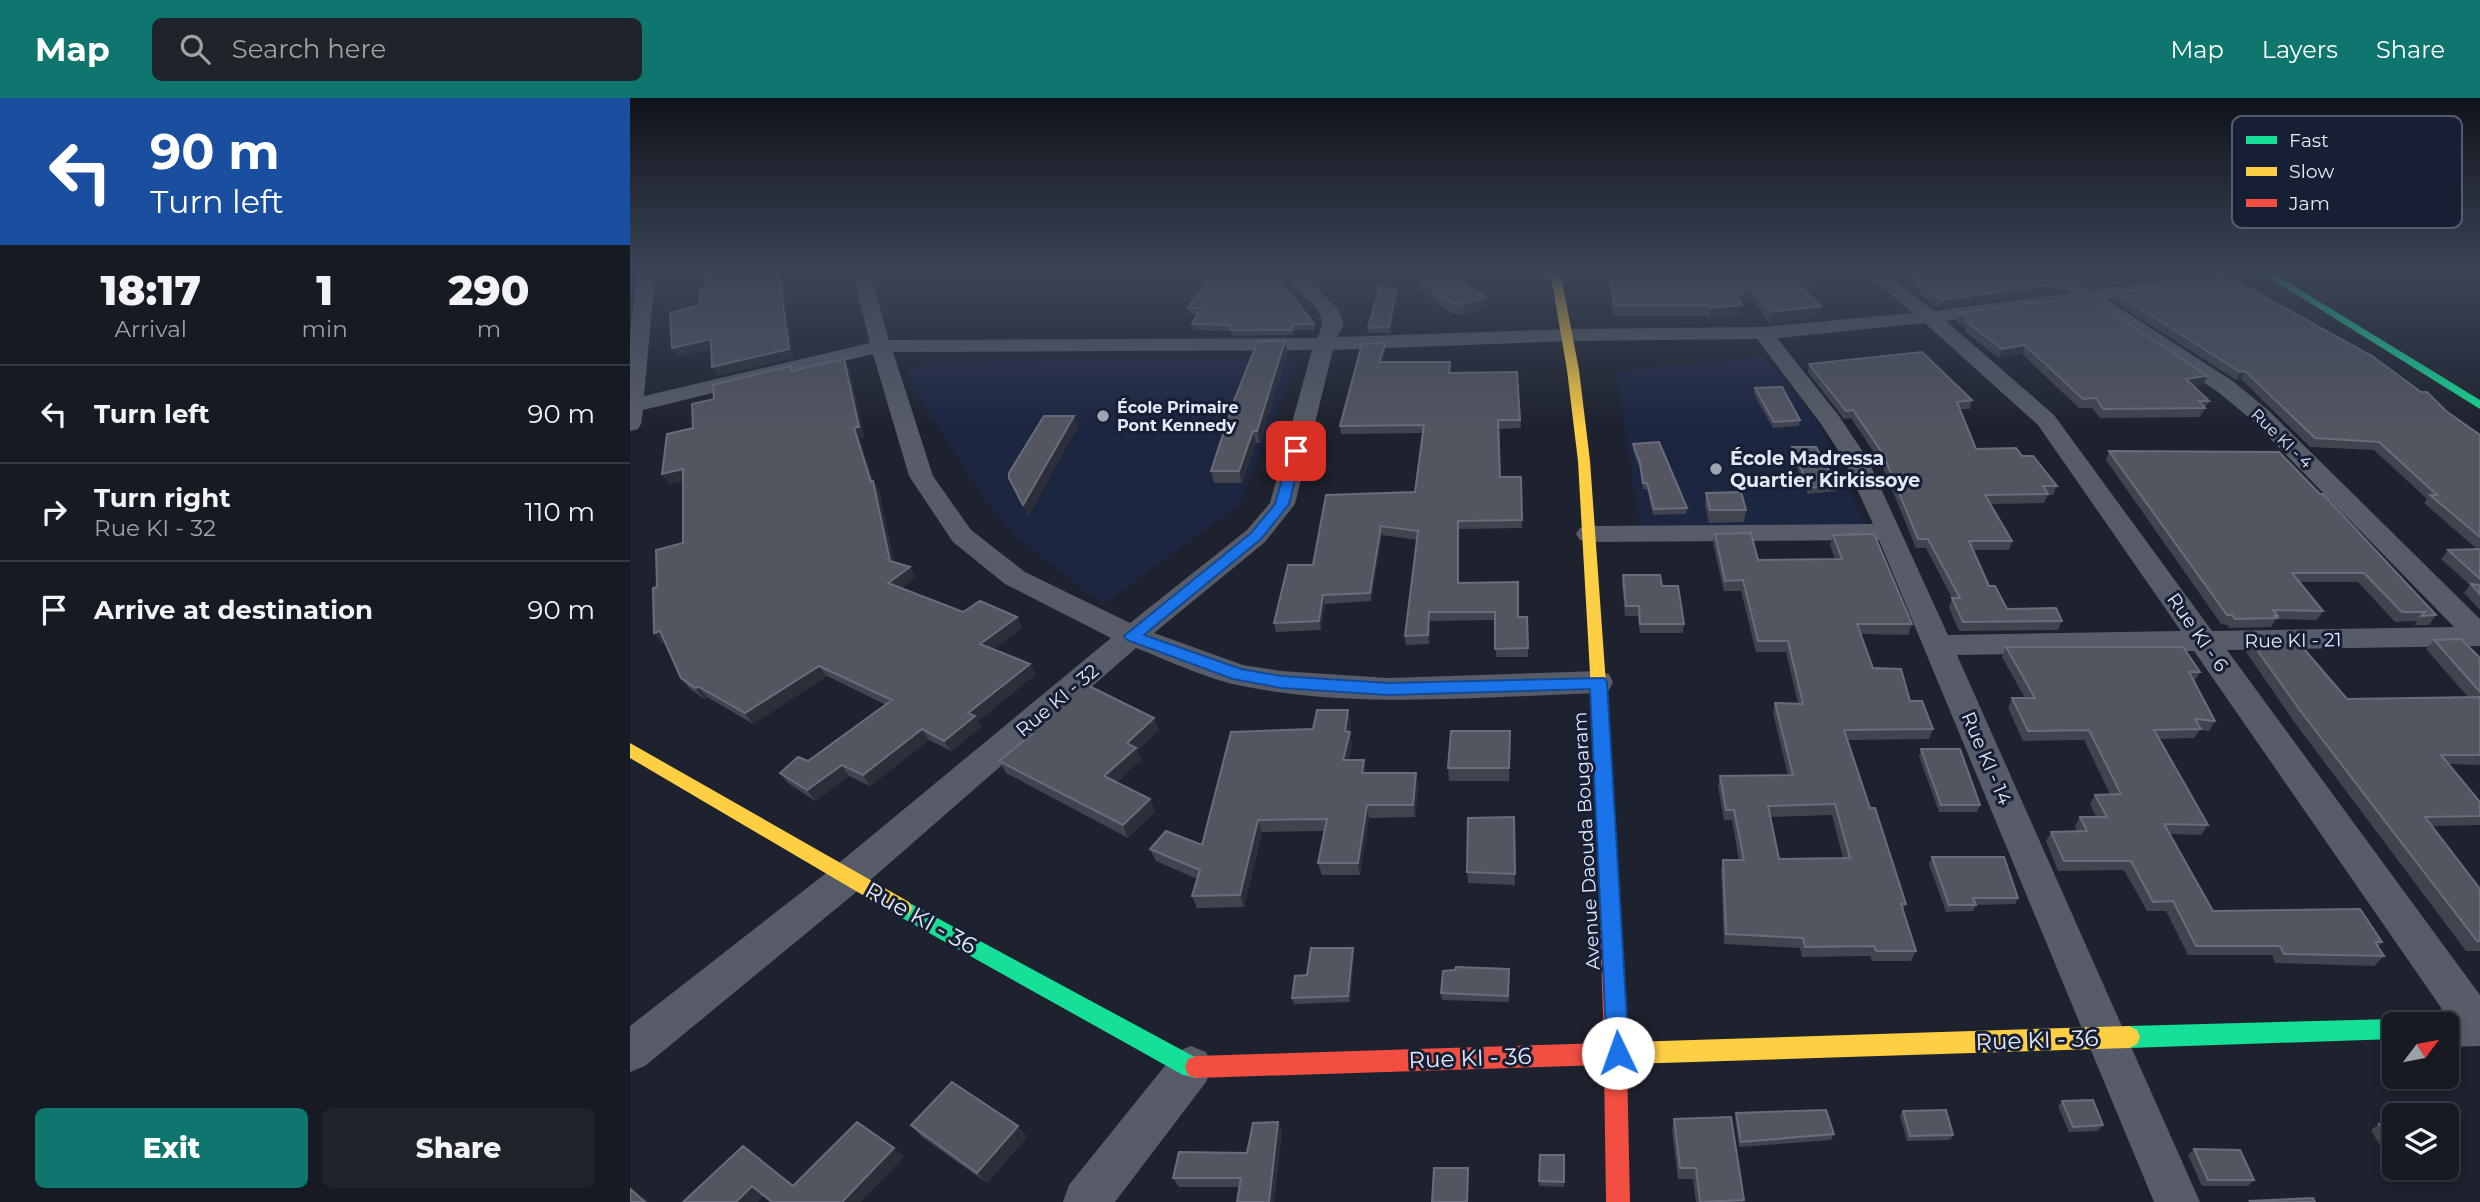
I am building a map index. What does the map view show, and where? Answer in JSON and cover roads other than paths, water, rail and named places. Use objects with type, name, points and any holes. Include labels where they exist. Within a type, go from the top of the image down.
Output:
[{"type":"main road","name":"Avenue Daouda Bougaram","points":[[1568,327],[1589,534],[1598,682],[1618,1053],[1618,1202]]},
{"type":"main road","points":[[2357,327],[2480,405]]},
{"type":"main road","points":[[2383,342],[2411,341]]},
{"type":"main road","name":"Rue KI - 36","points":[[630,750],[847,878],[1191,1067],[2382,1029]]},
{"type":"street","points":[[635,327],[631,412],[880,346],[1324,344],[1570,335],[1763,333],[1831,327]]},
{"type":"street","points":[[875,327],[921,476],[962,536],[1014,578],[1132,636],[1238,675],[1281,682],[1388,689],[1598,682]]},
{"type":"street","name":"Rue KI - 32","points":[[630,1052],[847,878],[1132,636],[1256,536],[1282,504],[1324,344],[1333,327]]},
{"type":"street","name":"Rue KI - 6","points":[[1941,327],[2046,420],[2206,642],[2468,1027]]},
{"type":"street","name":"Rue KI - 4","points":[[2136,327],[2227,387],[2261,416],[2480,636]]},
{"type":"street","name":"Rue KI - 14","points":[[1763,333],[1831,421],[1855,458],[2177,1202]]},
{"type":"street","points":[[1589,534],[1889,532]]},
{"type":"street","name":"Rue KI - 21","points":[[1938,645],[2480,636]]},
{"type":"street","points":[[1086,1202],[1191,1067]]},
{"type":"place","name":"École Primaire Pont Kennedy","points":[[1103,416]]},
{"type":"place","name":"École Madressa Quartier Kirkissoye","points":[[1716,469]]}]
